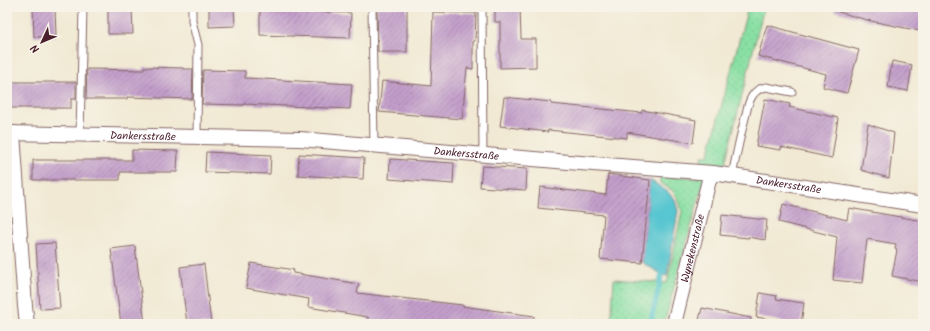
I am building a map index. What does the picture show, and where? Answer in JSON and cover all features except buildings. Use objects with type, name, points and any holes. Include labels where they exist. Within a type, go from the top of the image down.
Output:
[{"type":"street","name":"Dankersstraße","points":[[10,133],[300,139],[713,173],[923,205]]},
{"type":"street","points":[[10,133],[27,324]]},
{"type":"street","name":"Wynekenstraße","points":[[674,324],[709,180],[713,173]]},
{"type":"lane","points":[[80,134],[83,7]]},
{"type":"lane","points":[[192,7],[192,21],[198,45],[197,137]]},
{"type":"lane","points":[[372,7],[374,146]]},
{"type":"lane","points":[[482,7],[483,155]]},
{"type":"lane","points":[[732,176],[748,103],[753,94],[766,87],[792,92]]},
{"type":"green space","points":[[748,7],[764,7],[724,167],[709,165],[664,324],[611,324],[614,279],[667,283],[682,211],[678,198],[672,190],[660,183],[660,175],[698,178],[702,156],[708,156]]},
{"type":"water","points":[[650,180],[668,192],[675,200],[678,211],[667,276],[643,263],[642,259]]},
{"type":"waterway","points":[[650,324],[663,270]]}]
